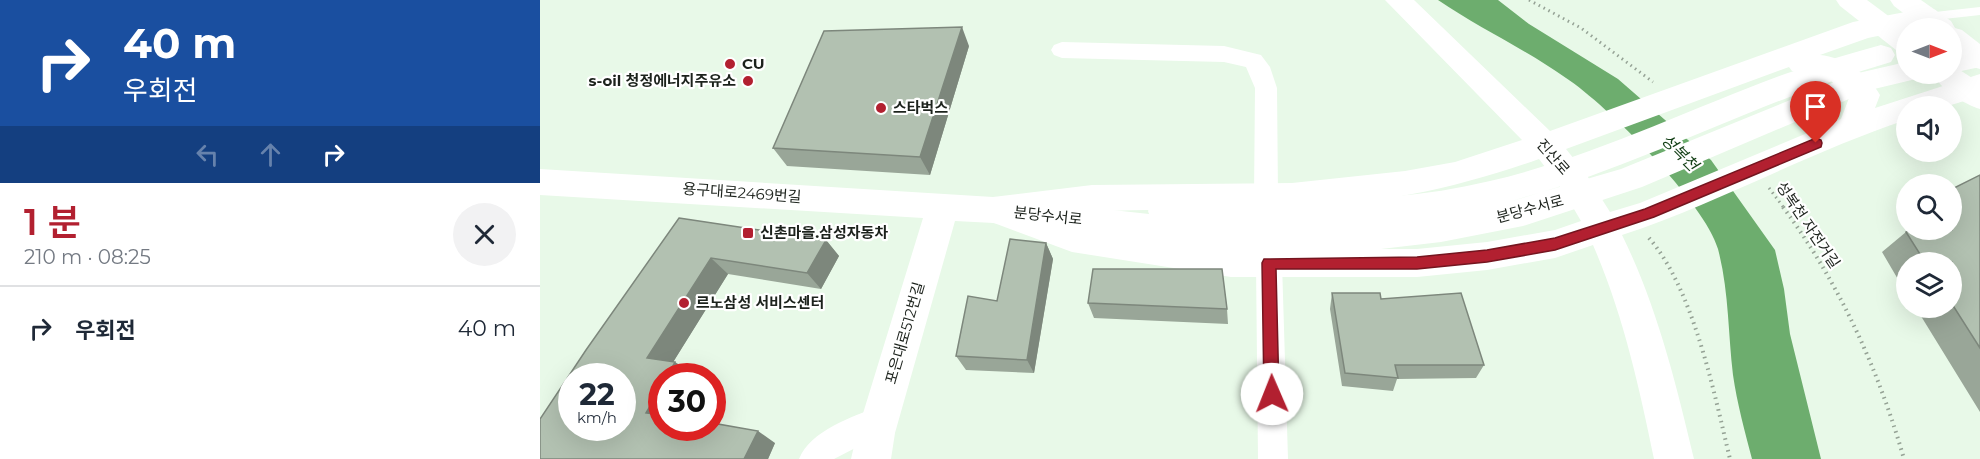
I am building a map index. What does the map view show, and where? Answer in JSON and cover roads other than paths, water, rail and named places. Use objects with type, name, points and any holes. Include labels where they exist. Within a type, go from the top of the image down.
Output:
[{"type":"main road","name":"진산로","points":[[1398,0],[1551,153],[1575,183],[1591,209],[1628,291],[1659,388],[1674,459]]},
{"type":"main road","points":[[1849,0],[1896,36]]},
{"type":"main road","points":[[1904,0],[1927,18]]},
{"type":"main road","points":[[993,210],[1092,198],[1292,196],[1405,184],[1455,174],[1511,188],[1720,82],[1863,29],[1896,24]]},
{"type":"main road","points":[[1962,41],[1980,38]]},
{"type":"main road","points":[[1962,44],[1980,58]]},
{"type":"main road","name":"분당수서로","points":[[993,210],[1216,235],[1355,238],[1441,228],[1511,188],[1548,178],[1629,150],[1685,129],[1767,92],[1843,64],[1896,52]]},
{"type":"main road","points":[[1962,61],[1980,58]]},
{"type":"main road","points":[[1775,61],[1833,66],[1865,95],[1852,126]]},
{"type":"main road","name":"분당수서로","points":[[1511,188],[1631,178],[1864,81],[1896,74]]},
{"type":"main road","points":[[1944,96],[1969,87]]},
{"type":"main road","points":[[993,210],[1072,238],[1231,263],[1417,263],[1487,256],[1555,244],[1649,213],[1852,126],[1896,113]]},
{"type":"main road","name":"용구대로2469번길","points":[[540,182],[993,210]]},
{"type":"main road","name":"포은대로512번길","points":[[871,459],[880,420],[943,207]]},
{"type":"street","points":[[1062,50],[1224,54],[1253,61],[1259,67],[1266,88],[1266,197]]},
{"type":"street","points":[[1269,263],[1273,459]]},
{"type":"street","points":[[814,459],[825,447],[880,420]]},
{"type":"lane","points":[[1953,18],[1980,11]]},
{"type":"water","name":"성복천","points":[[1438,0],[1498,0],[1529,24],[1618,79],[1711,160],[1775,250],[1784,289],[1790,334],[1821,459],[1752,459],[1735,386],[1726,296],[1718,249],[1695,207],[1675,182],[1629,132],[1584,91],[1550,67]]},
{"type":"place","name":"CU","points":[[730,64]]},
{"type":"place","name":"s-oil 청정에너지주유소","points":[[748,81]]},
{"type":"place","name":"스타벅스","points":[[881,108]]},
{"type":"place","name":"신촌마을.삼성자동차","points":[[748,233]]},
{"type":"place","name":"르노삼성 서비스센터","points":[[684,303]]}]
